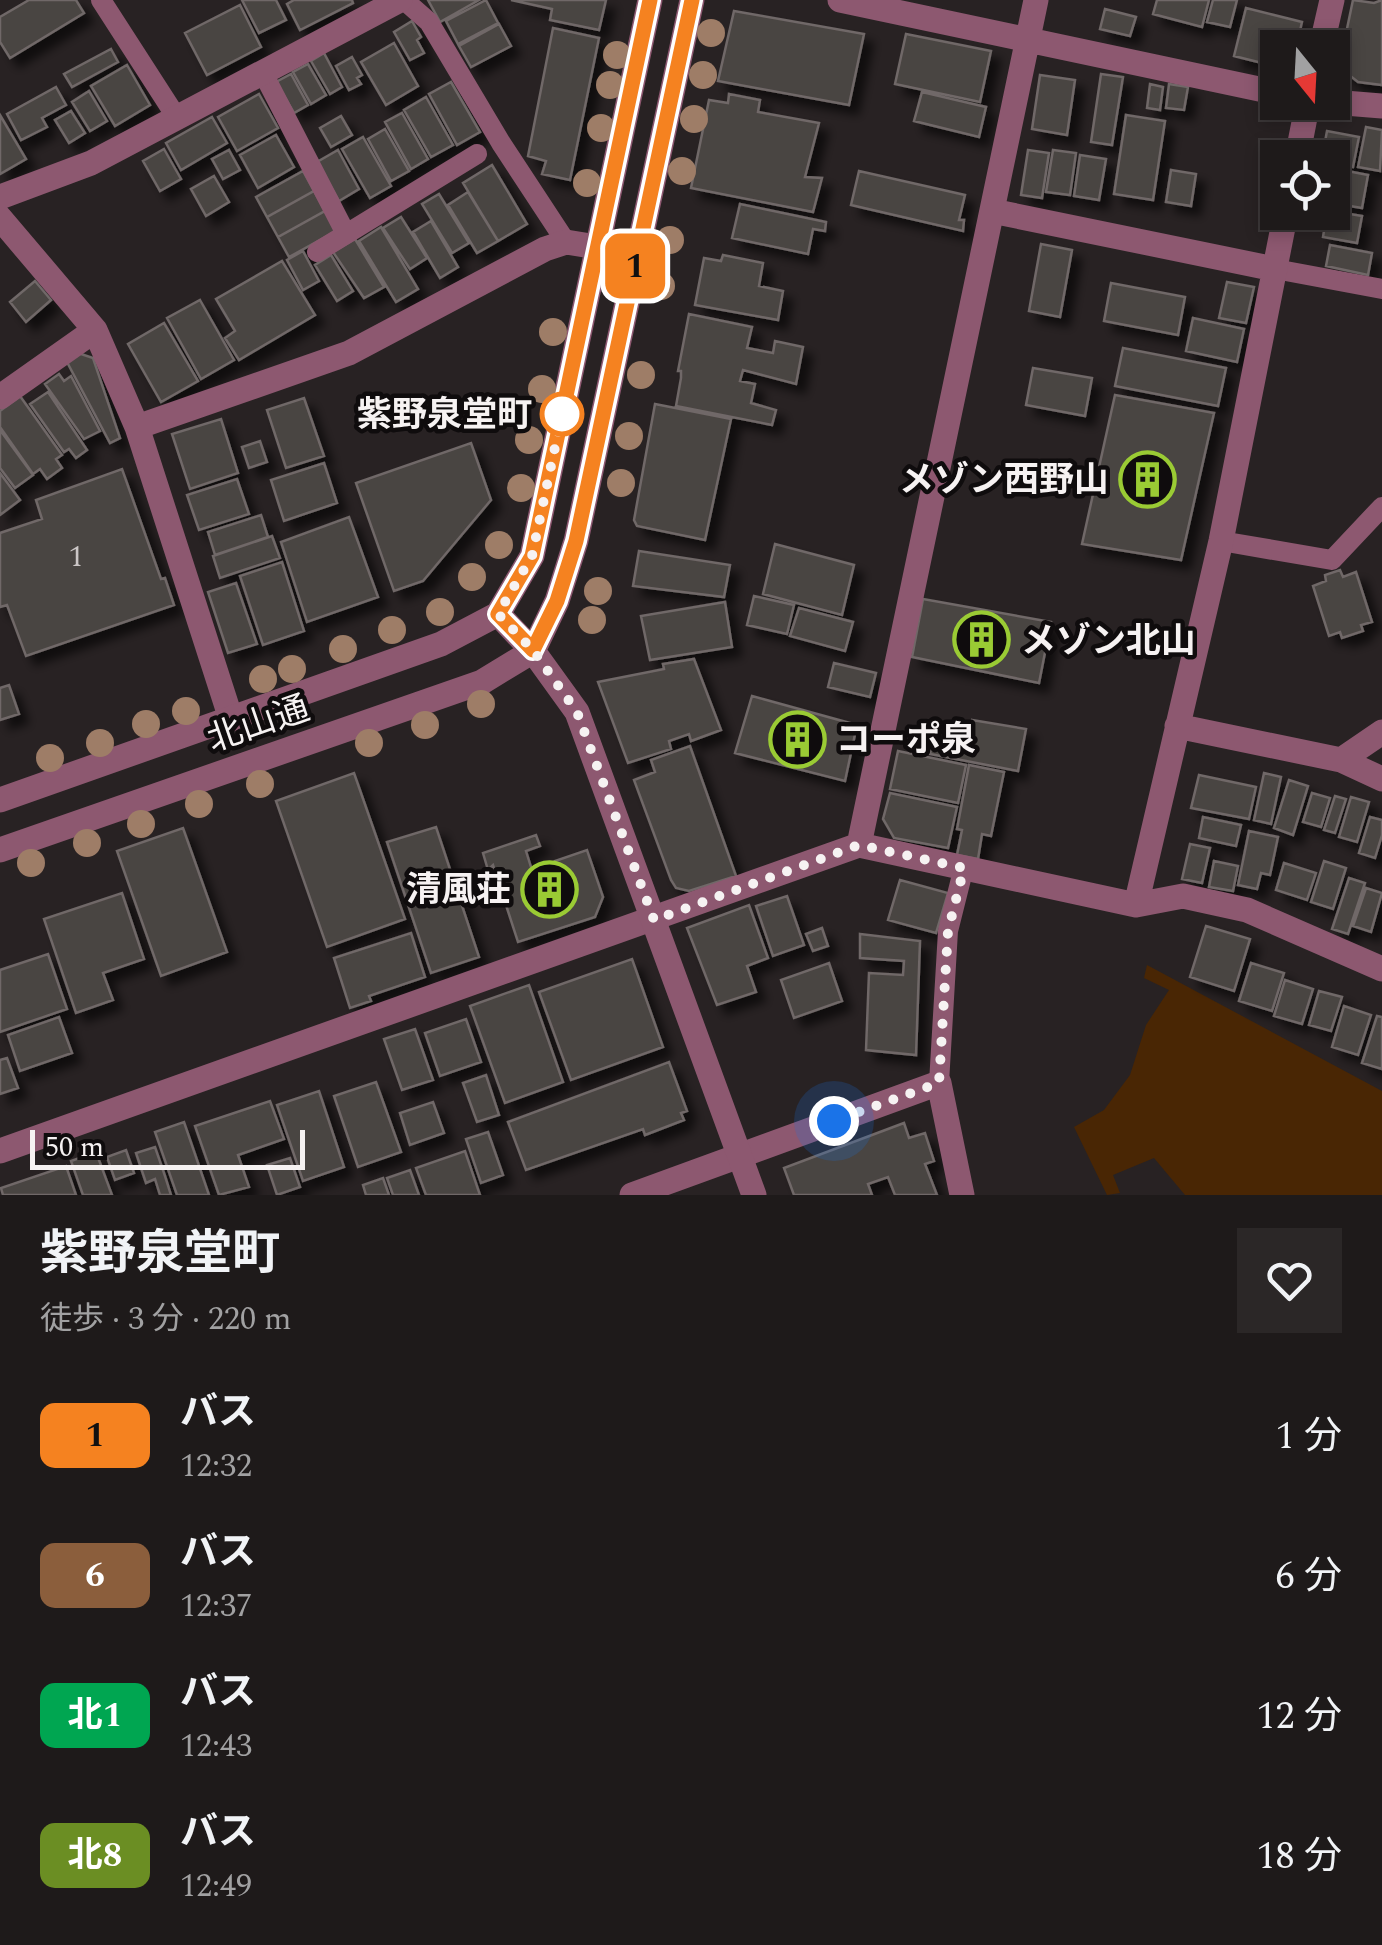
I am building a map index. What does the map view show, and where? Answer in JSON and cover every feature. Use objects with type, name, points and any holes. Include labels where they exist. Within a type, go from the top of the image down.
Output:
[{"type":"street","points":[[650,0],[532,556],[498,614],[533,650],[577,712],[754,1195]]},
{"type":"street","points":[[533,650],[557,601],[576,541],[692,0]]},
{"type":"street","points":[[840,0],[1260,89]]},
{"type":"street","points":[[859,845],[1036,0]]},
{"type":"street","points":[[1325,30],[1332,0]]},
{"type":"street","points":[[0,198],[91,163],[389,3]]},
{"type":"street","points":[[1350,103],[1382,106]]},
{"type":"street","points":[[992,211],[1275,269]]},
{"type":"street","points":[[0,218],[95,330],[137,427],[231,719]]},
{"type":"street","points":[[1136,906],[1221,541],[1283,230]]},
{"type":"street","points":[[137,427],[349,352],[545,249],[566,242],[597,247]]},
{"type":"street","points":[[0,397],[95,330]]},
{"type":"street","name":"北山通","points":[[0,800],[440,644],[498,614]]},
{"type":"street","name":"北山通","points":[[0,850],[482,682],[533,650]]},
{"type":"street","points":[[1176,726],[1341,760],[1382,779]]},
{"type":"street","points":[[1341,760],[1382,732]]},
{"type":"street","points":[[0,1152],[859,845],[1136,906],[1183,896],[1247,910],[1382,969]]},
{"type":"street","points":[[632,1195],[939,1083],[962,1195]]},
{"type":"lane","points":[[100,0],[177,118]]},
{"type":"lane","points":[[389,3],[428,22],[566,242]]},
{"type":"lane","points":[[263,73],[346,234]]},
{"type":"lane","points":[[317,252],[477,154]]},
{"type":"lane","points":[[1275,269],[1382,289]]},
{"type":"lane","points":[[1221,541],[1332,560],[1382,507]]},
{"type":"lane","points":[[939,1083],[948,931],[964,868]]},
{"type":"shaded area","points":[[1147,965],[1382,1091],[1382,1195],[1185,1195],[1154,1158],[1113,1175],[1120,1193],[1107,1195],[1074,1127],[1104,1110],[1130,1075],[1146,1025],[1169,990],[1144,978]]},
{"type":"building","points":[[29,0],[76,0],[84,13],[10,58],[0,42],[0,17]]},
{"type":"building","points":[[242,0],[276,0],[286,20],[259,33]]},
{"type":"building","points":[[294,0],[353,3],[300,30],[287,4]]},
{"type":"building","points":[[428,0],[479,0],[440,22]]},
{"type":"building","points":[[486,0],[498,23],[458,44],[446,21]]},
{"type":"building","points":[[511,0],[606,0],[599,30],[550,20],[552,9]]},
{"type":"building","points":[[1157,0],[1209,0],[1202,27],[1153,14]]},
{"type":"building","points":[[1213,0],[1237,0],[1230,27],[1207,22]]},
{"type":"building","points":[[1353,0],[1382,0],[1382,85],[1358,82],[1350,76],[1350,30],[1347,30]]},
{"type":"building","points":[[240,5],[261,47],[207,75],[185,33]]},
{"type":"building","points":[[1246,8],[1302,22],[1300,30],[1260,30],[1260,62],[1234,56]]},
{"type":"building","points":[[1105,9],[1136,17],[1130,36],[1100,29]]},
{"type":"building","points":[[734,11],[864,34],[849,105],[718,81]]},
{"type":"building","points":[[412,21],[424,53],[410,60],[394,32]]},
{"type":"building","points":[[499,24],[511,46],[471,67],[459,46]]},
{"type":"building","points":[[553,28],[599,38],[570,180],[542,174],[546,161],[528,156]]},
{"type":"building","points":[[906,34],[991,51],[980,102],[895,84]]},
{"type":"building","points":[[394,43],[418,86],[386,105],[361,62]]},
{"type":"building","points":[[111,49],[118,62],[72,87],[64,74]]},
{"type":"building","points":[[324,53],[342,87],[330,94],[311,61]]},
{"type":"building","points":[[352,57],[362,75],[357,78],[361,84],[349,90],[336,66]]},
{"type":"building","points":[[308,64],[326,95],[311,104],[293,72]]},
{"type":"building","points":[[127,65],[150,105],[115,126],[91,86]]},
{"type":"building","points":[[291,74],[308,105],[294,113],[276,82]]},
{"type":"building","points":[[1101,74],[1123,77],[1112,145],[1091,142]]},
{"type":"building","points":[[1040,75],[1075,80],[1067,135],[1032,129]]},
{"type":"building","points":[[451,82],[480,132],[457,145],[429,94]]},
{"type":"building","points":[[1150,84],[1163,87],[1160,110],[1147,108]]},
{"type":"building","points":[[1169,84],[1188,87],[1184,110],[1166,108]]},
{"type":"building","points":[[56,87],[66,105],[42,118],[47,127],[21,140],[7,114]]},
{"type":"building","points":[[89,91],[107,121],[90,131],[72,102]]},
{"type":"building","points":[[922,92],[986,107],[979,137],[914,121]]},
{"type":"building","points":[[259,94],[278,128],[237,151],[218,117]]},
{"type":"building","points":[[729,94],[760,100],[758,112],[819,123],[805,177],[822,178],[813,212],[691,188],[709,100],[728,103]]},
{"type":"building","points":[[426,97],[453,145],[431,157],[404,110]]},
{"type":"building","points":[[71,111],[85,133],[69,143],[55,120]]},
{"type":"building","points":[[402,113],[428,159],[411,169],[385,122]]},
{"type":"building","points":[[0,115],[26,159],[0,174]]},
{"type":"building","points":[[1126,115],[1165,121],[1153,200],[1114,194]]},
{"type":"building","points":[[341,116],[352,135],[331,147],[320,128]]},
{"type":"building","points":[[212,117],[227,143],[181,170],[166,143]]},
{"type":"building","points":[[1366,127],[1382,130],[1380,171],[1358,167]]},
{"type":"building","points":[[385,129],[409,171],[391,181],[368,139]]},
{"type":"building","points":[[1327,131],[1359,137],[1353,167],[1350,140],[1325,140]]},
{"type":"building","points":[[276,135],[294,167],[258,188],[240,155]]},
{"type":"building","points":[[363,137],[391,186],[370,198],[342,149]]},
{"type":"building","points":[[164,149],[181,179],[160,191],[143,161]]},
{"type":"building","points":[[229,150],[240,170],[223,179],[212,159]]},
{"type":"building","points":[[338,150],[359,189],[339,201],[317,162]]},
{"type":"building","points":[[1028,150],[1049,153],[1042,198],[1021,195]]},
{"type":"building","points":[[1053,150],[1076,153],[1070,195],[1046,192]]},
{"type":"building","points":[[1080,155],[1106,159],[1099,200],[1074,196]]},
{"type":"building","points":[[492,165],[527,224],[498,241],[463,183]]},
{"type":"building","points":[[1171,170],[1196,174],[1191,206],[1166,202]]},
{"type":"building","points":[[303,171],[314,191],[267,217],[256,197]]},
{"type":"building","points":[[859,171],[965,195],[959,220],[964,220],[963,231],[851,205]]},
{"type":"building","points":[[1350,172],[1368,175],[1362,208],[1350,206]]},
{"type":"building","points":[[214,176],[229,202],[206,216],[191,189]]},
{"type":"building","points":[[314,191],[325,211],[278,237],[267,217]]},
{"type":"building","points":[[468,192],[498,241],[477,253],[448,205]]},
{"type":"building","points":[[439,194],[469,243],[452,253],[422,204]]},
{"type":"building","points":[[740,204],[826,222],[825,231],[813,229],[808,254],[732,238]]},
{"type":"building","points":[[325,211],[336,231],[289,257],[278,237]]},
{"type":"building","points":[[1350,214],[1362,216],[1357,243],[1323,237],[1324,230],[1350,230]]},
{"type":"building","points":[[401,217],[427,258],[410,269],[383,228]]},
{"type":"building","points":[[431,221],[458,267],[440,278],[413,232]]},
{"type":"building","points":[[381,227],[418,289],[396,302],[359,241]]},
{"type":"building","points":[[355,239],[384,287],[364,298],[333,252]]},
{"type":"building","points":[[1041,244],[1072,250],[1060,317],[1029,311]]},
{"type":"building","points":[[1330,245],[1372,253],[1368,275],[1326,266]]},
{"type":"building","points":[[303,251],[319,281],[303,290],[287,260]]},
{"type":"building","points":[[331,255],[353,291],[337,301],[315,265]]},
{"type":"building","points":[[723,255],[763,263],[759,286],[783,291],[778,320],[695,305],[704,258],[721,261]]},
{"type":"building","points":[[282,261],[315,315],[239,360],[225,338],[235,331],[216,299]]},
{"type":"building","points":[[35,281],[51,300],[26,322],[10,302]]},
{"type":"building","points":[[1227,282],[1254,287],[1246,323],[1219,318]]},
{"type":"building","points":[[1111,283],[1185,297],[1178,335],[1104,321]]},
{"type":"building","points":[[200,300],[234,360],[201,379],[167,318]]},
{"type":"building","points":[[689,314],[752,327],[747,348],[773,353],[775,341],[803,347],[796,384],[743,370],[740,381],[755,384],[751,403],[776,410],[772,425],[676,406]]},
{"type":"building","points":[[1193,318],[1244,329],[1237,362],[1186,351]]},
{"type":"building","points":[[164,323],[198,381],[161,402],[128,344]]},
{"type":"building","points":[[1123,348],[1226,368],[1218,406],[1115,386]]},
{"type":"building","points":[[78,353],[93,358],[120,438],[110,443],[67,362]]},
{"type":"building","points":[[1033,368],[1092,378],[1085,416],[1026,405]]},
{"type":"building","points":[[59,374],[64,381],[71,376],[100,431],[84,439],[45,384]]},
{"type":"building","points":[[48,392],[87,450],[76,458],[69,449],[64,452],[30,404]]},
{"type":"building","name":"メゾン西野山","points":[[1115,395],[1214,413],[1181,560],[1082,544]]},
{"type":"building","points":[[20,396],[62,455],[56,459],[62,468],[47,479],[40,469],[33,474],[0,427],[0,411]]},
{"type":"building","points":[[304,398],[324,456],[286,468],[267,410]]},
{"type":"building","points":[[655,404],[731,419],[705,540],[637,526],[634,520]]},
{"type":"building","points":[[221,419],[238,473],[190,489],[172,434]]},
{"type":"building","points":[[0,430],[33,475],[15,488],[0,468]]},
{"type":"building","points":[[260,441],[267,462],[249,468],[242,447]]},
{"type":"building","points":[[471,443],[491,500],[423,581],[394,591],[356,483]]},
{"type":"building","points":[[324,463],[337,503],[284,521],[271,480]]},
{"type":"building","points":[[122,469],[174,605],[26,656],[7,605],[0,607],[0,533],[42,519],[36,500]]},
{"type":"building","points":[[0,473],[20,500],[0,515]]},
{"type":"building","points":[[237,479],[249,514],[199,530],[187,495]]},
{"type":"building","points":[[261,515],[268,537],[215,555],[208,532]]},
{"type":"building","points":[[349,517],[378,597],[307,622],[281,542]]},
{"type":"building","points":[[272,536],[280,558],[220,578],[213,556]]},
{"type":"building","points":[[775,544],[854,565],[842,615],[763,594]]},
{"type":"building","points":[[639,551],[730,565],[724,597],[633,586]]},
{"type":"building","points":[[282,562],[304,631],[263,645],[240,576]]},
{"type":"building","points":[[1340,570],[1343,577],[1356,572],[1372,622],[1361,625],[1363,631],[1342,638],[1340,632],[1329,636],[1313,586],[1326,581],[1325,575]]},
{"type":"building","points":[[236,583],[257,644],[228,653],[208,592]]},
{"type":"building","points":[[754,596],[794,605],[787,634],[747,625]]},
{"type":"building","name":"メゾン北山","points":[[923,599],[1051,622],[1039,683],[912,657]]},
{"type":"building","points":[[725,602],[732,647],[650,660],[641,616]]},
{"type":"building","points":[[799,608],[853,622],[845,651],[790,636]]},
{"type":"building","points":[[694,659],[721,730],[691,741],[689,734],[669,741],[671,749],[628,763],[598,682]]},
{"type":"building","points":[[834,663],[876,673],[870,697],[828,687]]},
{"type":"building","points":[[9,685],[19,714],[0,720],[0,688]]},
{"type":"building","name":"コーポ泉","points":[[752,696],[857,725],[845,781],[735,753]]},
{"type":"building","points":[[972,720],[1026,729],[1018,771],[930,754],[934,728],[969,734]]},
{"type":"building","points":[[690,746],[736,876],[689,891],[676,888],[671,880],[634,780],[655,772],[651,760]]},
{"type":"building","points":[[898,751],[966,765],[958,803],[890,789]]},
{"type":"building","points":[[969,765],[1004,772],[991,836],[982,834],[978,859],[957,855],[962,830],[957,829]]},
{"type":"building","points":[[354,773],[405,919],[327,947],[276,801]]},
{"type":"building","points":[[1264,773],[1281,777],[1271,824],[1254,820]]},
{"type":"building","points":[[1199,775],[1256,787],[1249,819],[1191,808]]},
{"type":"building","points":[[1289,780],[1308,786],[1293,835],[1274,828]]},
{"type":"building","points":[[890,793],[957,807],[948,848],[894,838],[883,819]]},
{"type":"building","points":[[1312,793],[1330,798],[1321,827],[1303,822]]},
{"type":"building","points":[[1335,796],[1346,799],[1335,833],[1324,830]]},
{"type":"building","points":[[1351,797],[1369,802],[1357,842],[1339,837]]},
{"type":"building","points":[[1203,817],[1241,825],[1236,846],[1199,838]]},
{"type":"building","points":[[1370,817],[1382,820],[1375,858],[1359,853]]},
{"type":"building","points":[[436,827],[479,957],[431,973],[387,842]]},
{"type":"building","points":[[183,828],[227,952],[161,976],[117,851]]},
{"type":"building","points":[[1249,831],[1278,837],[1270,875],[1261,873],[1257,889],[1238,885]]},
{"type":"building","name":"清風荘","points":[[536,835],[540,846],[526,851],[535,880],[559,872],[555,861],[587,850],[603,897],[595,917],[518,942],[493,865],[488,870],[483,853]]},
{"type":"building","points":[[1190,844],[1210,848],[1202,883],[1182,879]]},
{"type":"building","points":[[1214,861],[1238,866],[1233,891],[1209,887]]},
{"type":"building","points":[[1324,861],[1346,868],[1333,909],[1311,902]]},
{"type":"building","points":[[1284,863],[1316,873],[1307,900],[1276,890]]},
{"type":"building","points":[[1349,878],[1365,883],[1348,934],[1332,929]]},
{"type":"building","points":[[900,880],[948,893],[936,933],[888,920]]},
{"type":"building","points":[[1366,888],[1382,893],[1371,932],[1353,926]]},
{"type":"building","points":[[122,893],[144,959],[103,973],[113,1000],[76,1013],[44,919]]},
{"type":"building","points":[[787,896],[804,945],[773,956],[756,906]]},
{"type":"building","points":[[749,905],[768,958],[747,966],[756,992],[717,1005],[687,928]]},
{"type":"building","points":[[1206,926],[1250,939],[1234,991],[1190,977]]},
{"type":"building","points":[[822,928],[828,946],[813,951],[806,934]]},
{"type":"building","points":[[411,933],[425,977],[369,996],[371,1001],[350,1008],[334,958]]},
{"type":"building","points":[[860,934],[920,941],[916,1055],[866,1050],[869,973],[903,975],[904,961],[860,958]]},
{"type":"building","points":[[48,954],[67,1009],[0,1032],[0,970]]},
{"type":"building","points":[[632,959],[663,1047],[571,1080],[539,992]]},
{"type":"building","points":[[829,963],[842,1001],[794,1018],[781,980]]},
{"type":"building","points":[[1251,963],[1284,973],[1272,1011],[1239,1001]]},
{"type":"building","points":[[1285,980],[1313,989],[1302,1024],[1274,1016]]},
{"type":"building","points":[[529,985],[563,1082],[505,1103],[470,1006]]},
{"type":"building","points":[[1319,991],[1342,997],[1331,1031],[1309,1025]]},
{"type":"building","points":[[1344,1006],[1371,1015],[1358,1055],[1332,1047]]},
{"type":"building","points":[[1377,1016],[1382,1017],[1382,1069],[1362,1063]]},
{"type":"building","points":[[59,1017],[72,1053],[20,1071],[8,1035]]},
{"type":"building","points":[[466,1019],[481,1062],[440,1076],[425,1033]]},
{"type":"building","points":[[415,1029],[433,1080],[402,1090],[384,1039]]},
{"type":"building","points":[[7,1058],[18,1088],[0,1094],[0,1060]]},
{"type":"building","points":[[669,1062],[687,1111],[681,1113],[684,1120],[645,1135],[643,1129],[526,1170],[508,1122]]},
{"type":"building","points":[[486,1075],[499,1115],[477,1122],[463,1083]]},
{"type":"building","points":[[376,1082],[401,1152],[358,1167],[334,1096]]},
{"type":"building","points":[[319,1091],[344,1167],[303,1181],[277,1105]]},
{"type":"building","points":[[270,1101],[284,1139],[238,1155],[249,1187],[219,1195],[195,1126]]},
{"type":"building","points":[[433,1102],[444,1133],[410,1145],[400,1113]]},
{"type":"building","points":[[184,1122],[209,1195],[177,1195],[155,1132]]},
{"type":"building","points":[[904,1123],[909,1138],[925,1133],[934,1161],[925,1164],[937,1195],[895,1195],[888,1177],[868,1184],[872,1195],[794,1195],[784,1168]]},
{"type":"building","points":[[488,1132],[503,1175],[481,1183],[466,1139]]},
{"type":"building","points":[[155,1147],[171,1195],[160,1195],[155,1179],[146,1183],[136,1153]]},
{"type":"building","points":[[126,1150],[134,1173],[115,1180],[107,1157]]},
{"type":"building","points":[[465,1151],[480,1195],[426,1195],[416,1168]]},
{"type":"building","points":[[96,1152],[112,1195],[83,1195],[71,1161]]},
{"type":"building","points":[[290,1158],[300,1187],[277,1195],[267,1165]]},
{"type":"building","points":[[66,1166],[76,1195],[3,1195],[1,1188]]},
{"type":"building","points":[[410,1170],[419,1195],[393,1195],[387,1178]]},
{"type":"building","points":[[383,1178],[389,1195],[366,1195],[363,1185]]},
{"type":"bus line","name":"1","points":[[650,0],[532,556],[498,614],[533,650],[557,601],[576,541],[692,0]]},
{"type":"place","name":"紫野泉堂町","points":[[562,414]]},
{"type":"place","name":"メゾン西野山","points":[[1148,479]]},
{"type":"place","name":"メゾン北山","points":[[982,640]]},
{"type":"place","name":"コーポ泉","points":[[797,739]]},
{"type":"place","name":"清風荘","points":[[550,889]]},
{"type":"route","points":[[562,414],[532,556],[498,614],[533,650],[577,712],[654,920],[859,845],[964,868],[948,931],[939,1083],[834,1121]]}]
